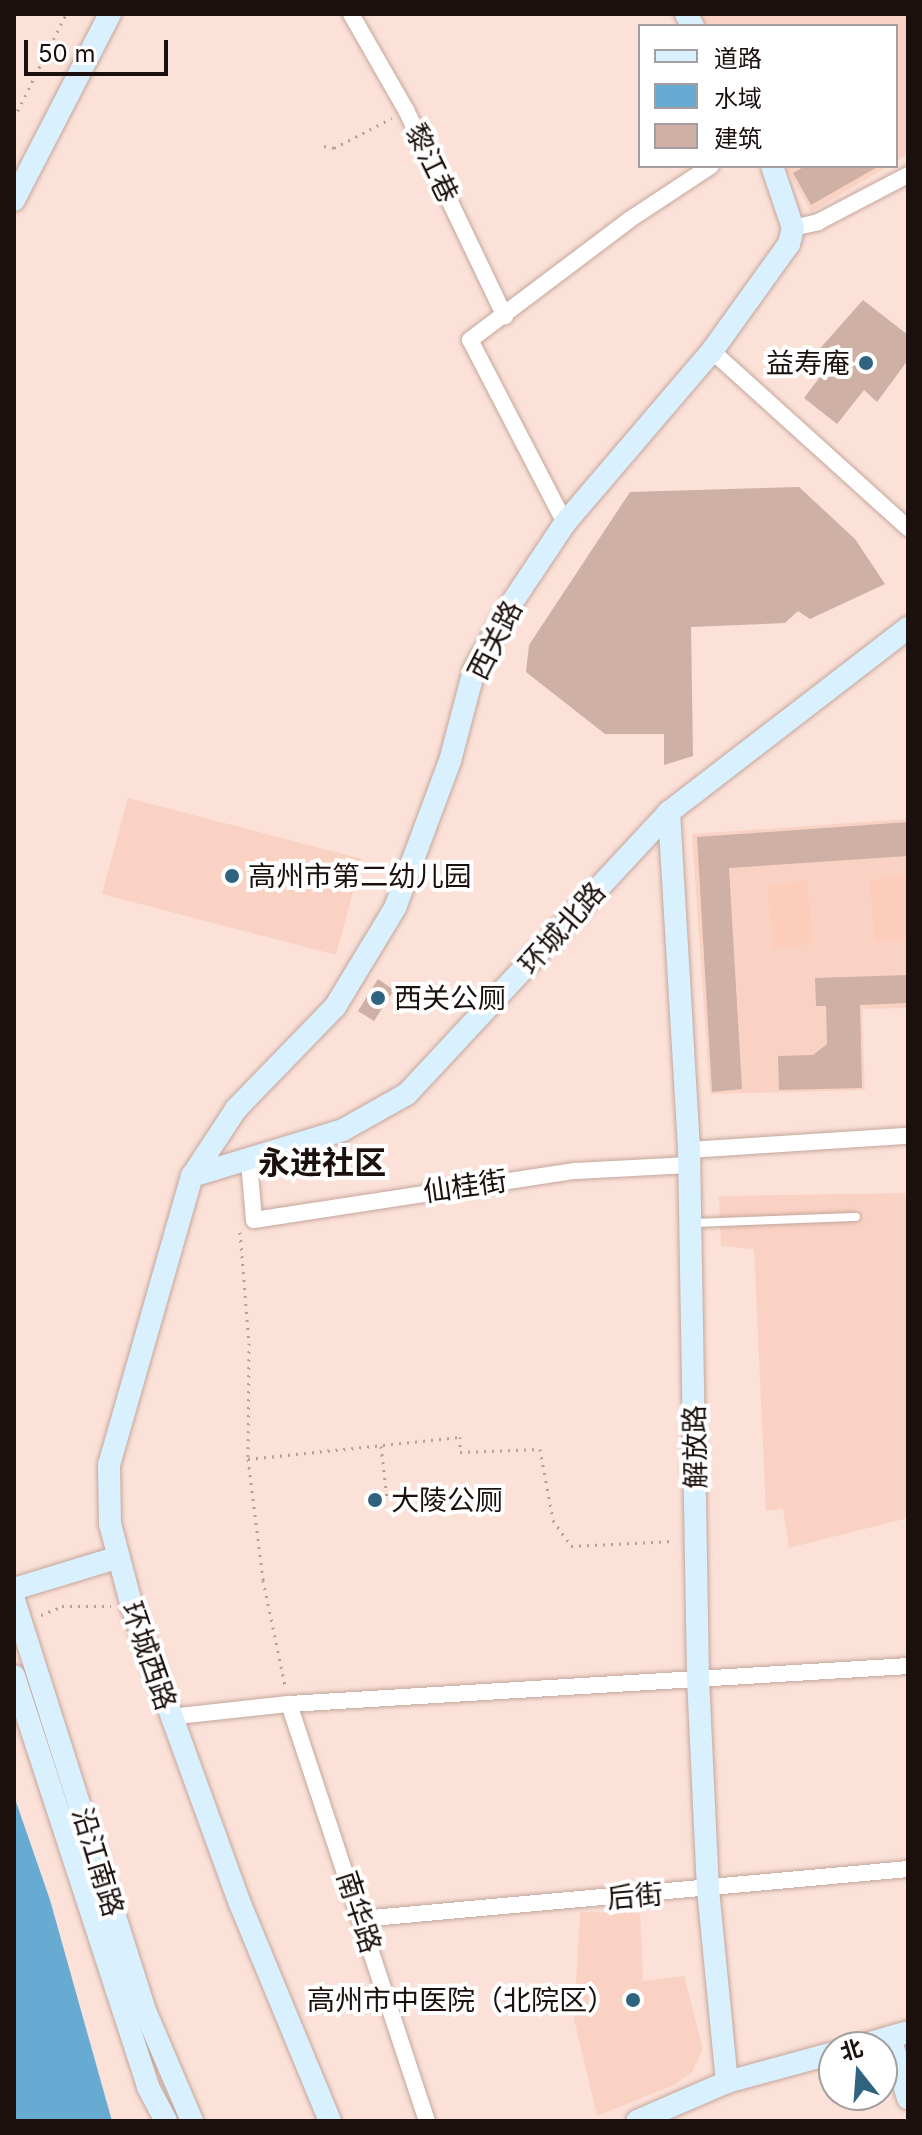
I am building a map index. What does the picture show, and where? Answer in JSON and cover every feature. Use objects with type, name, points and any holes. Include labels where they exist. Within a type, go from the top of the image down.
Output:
[{"type":"street","points":[[14,200],[110,14]]},
{"type":"street","name":"黎江巷","points":[[351,14],[406,110],[505,317]]},
{"type":"street","points":[[565,523],[469,344],[629,220],[708,168]]},
{"type":"street","points":[[773,168],[793,228],[818,222],[908,175]]},
{"type":"street","name":"西关路","points":[[192,1176],[236,1109],[335,1007],[395,908],[450,761],[474,670],[565,523],[712,351],[789,244],[793,228]]},
{"type":"street","points":[[712,351],[908,528]]},
{"type":"street","name":"环城北路","points":[[192,1176],[343,1130],[407,1094],[669,812],[908,628]]},
{"type":"street","name":"解放路","points":[[669,812],[689,1158],[698,1678],[708,1889],[727,2082]]},
{"type":"street","name":"仙桂街","points":[[254,1220],[576,1171],[908,1136]]},
{"type":"street","points":[[249,1161],[254,1220]]},
{"type":"street","name":"环城西路","points":[[192,1176],[109,1465],[107,1506],[116,1558],[169,1717],[330,2121]]},
{"type":"street","points":[[14,1589],[116,1558]]},
{"type":"street","name":"沿江南路","points":[[14,1600],[20,1606],[128,1961],[165,2066],[192,2121]]},
{"type":"street","points":[[169,1717],[289,1704],[908,1666]]},
{"type":"street","name":"沿江南路","points":[[14,1676],[148,2087],[166,2121]]},
{"type":"street","name":"南华路","points":[[289,1704],[427,2121]]},
{"type":"street","name":"后街","points":[[361,1919],[908,1869]]},
{"type":"street","points":[[899,2035],[908,2098]]},
{"type":"street","points":[[637,2121],[727,2082],[818,2057]]},
{"type":"lane","points":[[690,1223],[856,1217]]},
{"type":"path","points":[[14,118],[66,14]]},
{"type":"path","points":[[324,146],[334,148],[406,110]]},
{"type":"path","points":[[254,1220],[240,1224],[249,1343],[248,1459],[263,1580],[289,1704]]},
{"type":"path","points":[[248,1459],[460,1437],[460,1452],[540,1449],[553,1520],[571,1546],[695,1540]]},
{"type":"path","points":[[381,1446],[387,1499]]},
{"type":"path","points":[[39,1624],[40,1617],[62,1606],[132,1607]]},
{"type":"shaded area","points":[[697,14],[908,14],[908,154],[898,160],[898,24],[703,24]]},
{"type":"shaded area","points":[[786,168],[885,168],[811,212]]},
{"type":"shaded area","name":"高州市第二幼儿园","points":[[128,798],[362,859],[336,955],[102,894]]},
{"type":"shaded area","points":[[908,819],[908,1008],[862,1009],[865,1090],[710,1094],[692,834]]},
{"type":"shaded area","points":[[908,876],[908,939],[875,942],[869,880]]},
{"type":"shaded area","points":[[807,880],[813,944],[773,948],[767,886]]},
{"type":"shaded area","points":[[908,1193],[908,1518],[789,1548],[783,1509],[766,1511],[754,1249],[721,1246],[719,1196]]},
{"type":"shaded area","name":"高州市中医院（北院区）","points":[[580,1912],[640,1913],[643,1981],[684,1976],[703,2049],[692,2072],[674,2085],[597,2116],[574,2019]]},
{"type":"water","points":[[14,1796],[50,1900],[112,2121],[14,2121]]},
{"type":"building","points":[[802,168],[876,168],[811,205],[793,173]]},
{"type":"building","name":"益寿庵","points":[[863,300],[908,335],[908,360],[877,402],[864,390],[837,424],[804,398],[828,366],[816,353]]},
{"type":"building","points":[[799,487],[855,539],[885,584],[810,619],[798,611],[785,623],[691,627],[693,756],[664,765],[664,734],[605,734],[526,672],[529,645],[630,492]]},
{"type":"building","points":[[908,822],[908,856],[729,868],[742,1089],[712,1092],[697,837]]},
{"type":"building","points":[[908,975],[908,1003],[860,1005],[862,1088],[779,1090],[778,1056],[813,1055],[827,1044],[826,1006],[816,1006],[815,978]]},
{"type":"building","name":"西关公厕","points":[[378,979],[394,990],[374,1021],[358,1011]]},
{"type":"place","name":"益寿庵","points":[[866,363]]},
{"type":"place","name":"高州市第二幼儿园","points":[[232,876]]},
{"type":"place","name":"西关公厕","points":[[378,998]]},
{"type":"place","name":"大陵公厕","points":[[375,1500]]},
{"type":"place","name":"高州市中医院（北院区）","points":[[633,2000]]},
{"type":"district","name":"永进社区","points":[[322,1163]]}]
